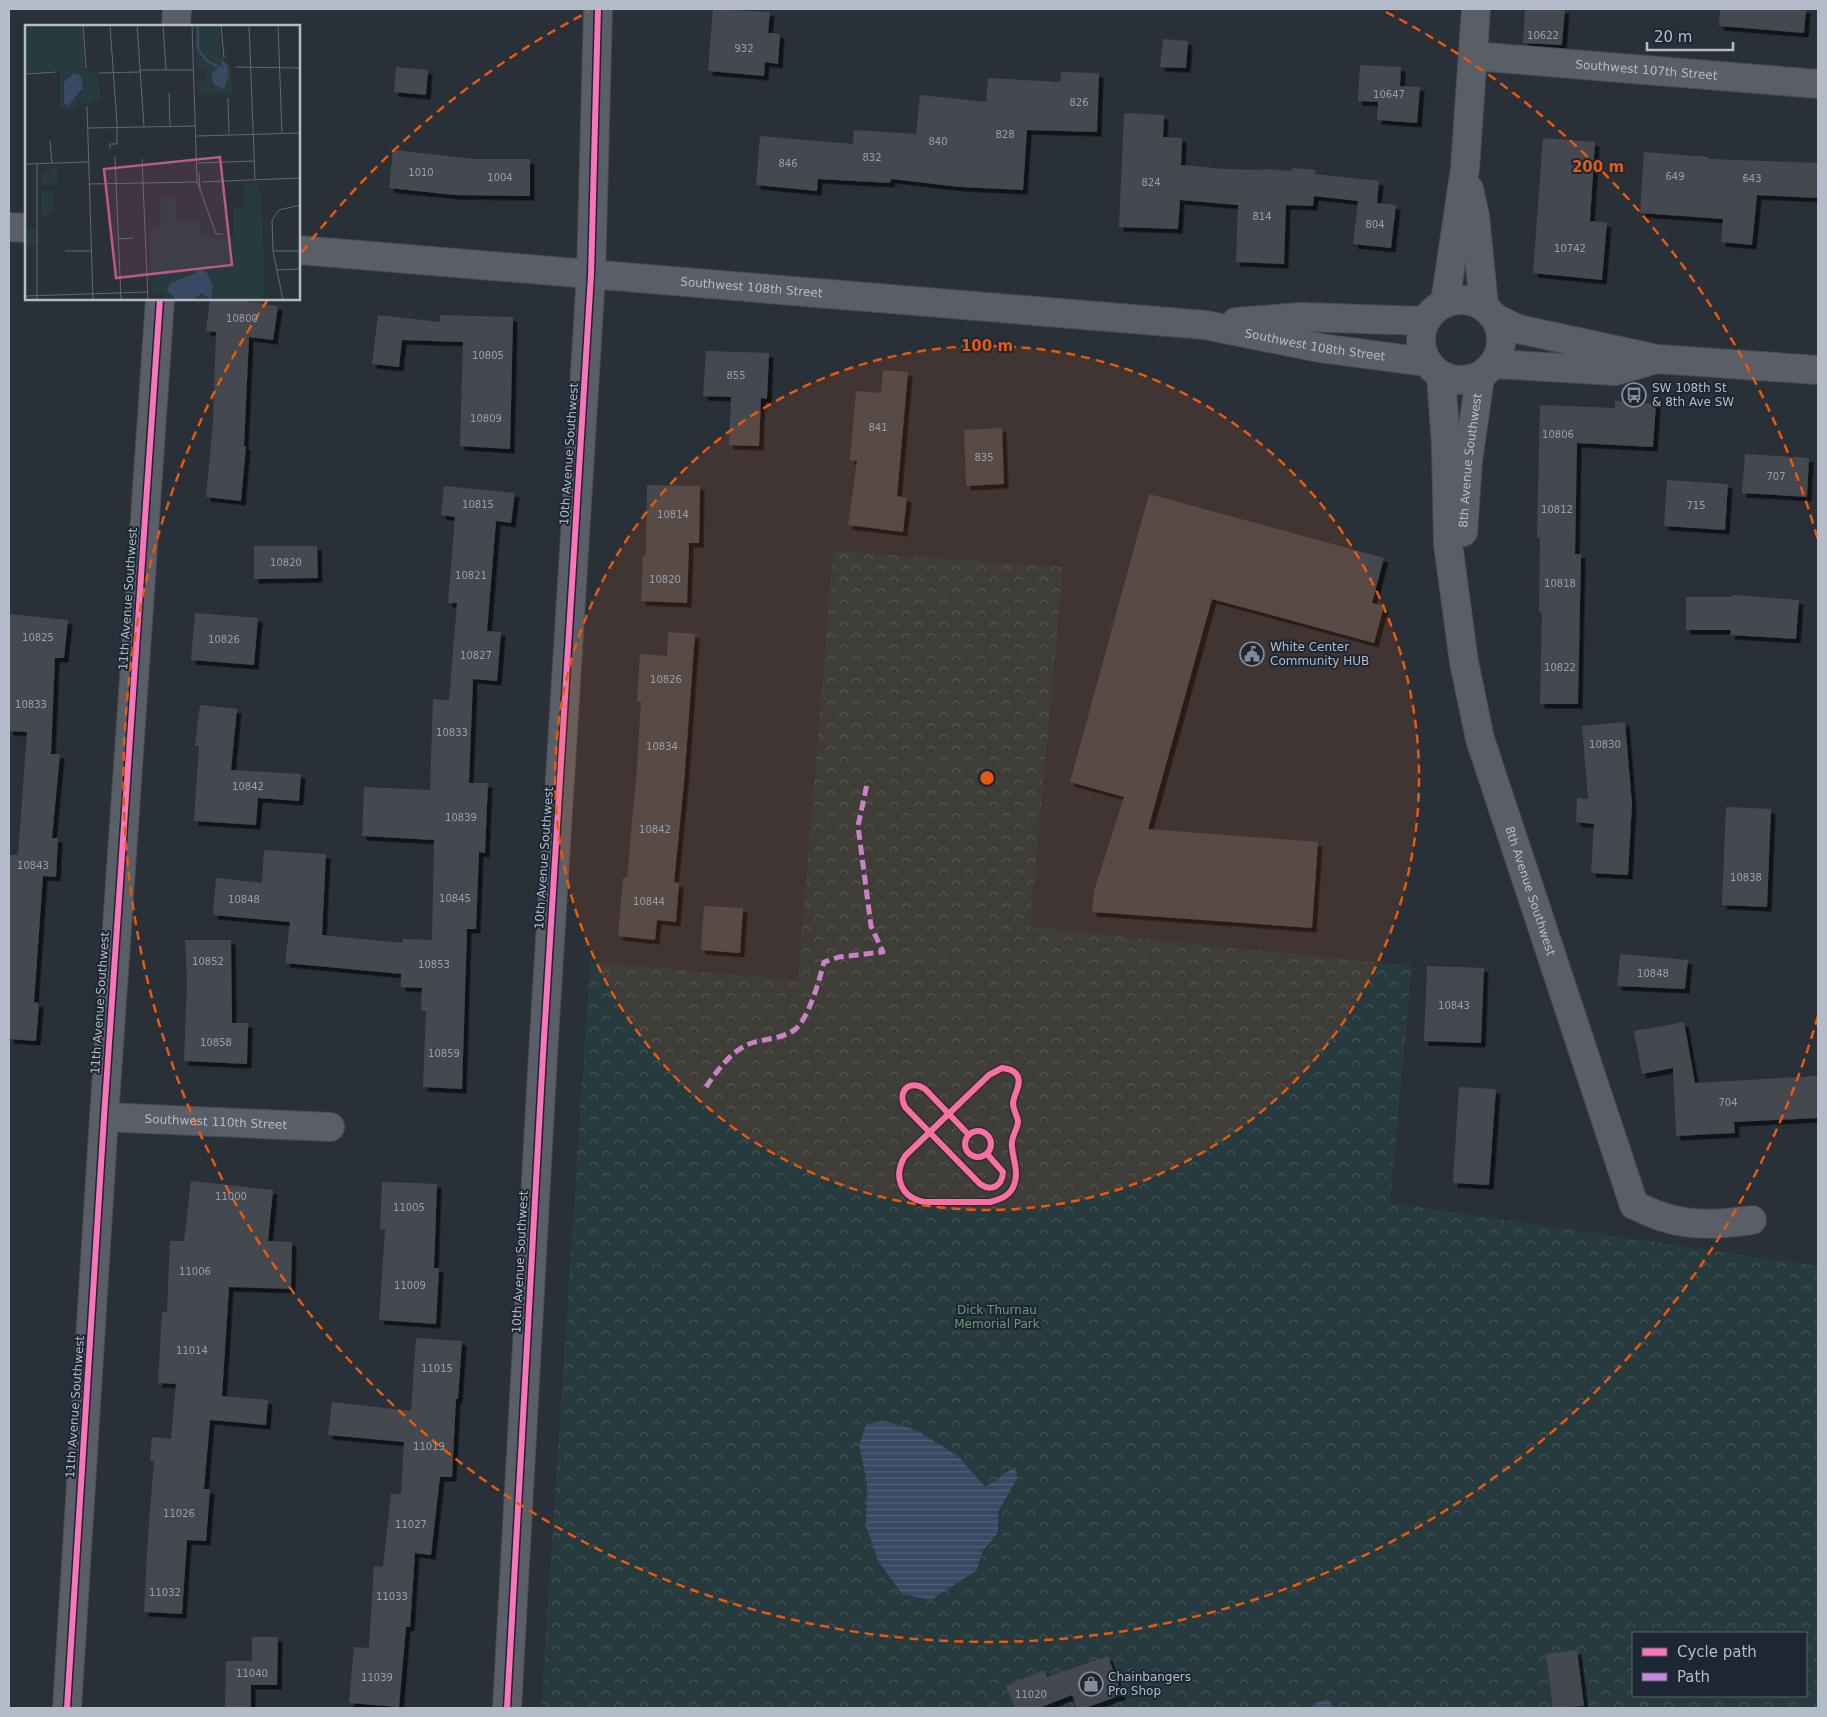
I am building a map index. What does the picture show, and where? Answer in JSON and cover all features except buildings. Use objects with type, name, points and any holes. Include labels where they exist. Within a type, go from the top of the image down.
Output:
[{"type":"street","points":[[176,25],[177,9]]},
{"type":"street","name":"10th Avenue Southwest","points":[[507,1708],[542,1064],[591,275],[598,9]]},
{"type":"street","name":"8th Avenue Southwest","points":[[1445,303],[1465,168],[1476,9]]},
{"type":"street","name":"Southwest 107th Street","points":[[1473,56],[1818,84]]},
{"type":"street","name":"8th Avenue Southwest","points":[[1452,572],[1464,528],[1468,461],[1488,370],[1502,342],[1490,313],[1475,216],[1465,168]]},
{"type":"street","points":[[9,227],[25,228]]},
{"type":"street","name":"Southwest 108th Street","points":[[300,250],[1205,325],[1434,369]]},
{"type":"street","name":"11th Avenue Southwest","points":[[67,1708],[104,1117],[160,300]]},
{"type":"street","points":[[1425,322],[1434,309],[1445,303],[1465,300],[1518,329],[1657,359],[1818,370]]},
{"type":"street","name":"Southwest 108th Street","points":[[1205,325],[1301,317],[1425,322]]},
{"type":"street","name":"8th Avenue Southwest","points":[[1425,322],[1421,342],[1434,369],[1446,445],[1448,544],[1464,662],[1480,738],[1634,1205],[1663,1217],[1686,1223],[1716,1225],[1752,1220]]},
{"type":"street","points":[[1488,370],[1615,371],[1657,359]]},
{"type":"street","name":"8th Avenue Southwest","points":[[1434,369],[1461,381],[1488,370]]},
{"type":"street","name":"Southwest 110th Street","points":[[104,1117],[330,1126]]},
{"type":"green space","name":"Dick Thurnau Memorial Park","points":[[833,551],[1063,567],[1030,927],[1412,966],[1390,1203],[1818,1266],[1818,1708],[541,1708],[590,962],[798,980]]},
{"type":"water","points":[[884,1421],[910,1428],[958,1456],[985,1487],[1016,1467],[1017,1479],[998,1512],[998,1533],[982,1552],[977,1570],[931,1600],[902,1594],[879,1562],[866,1527],[867,1482],[859,1445],[866,1424]]},
{"type":"water","points":[[1327,1699],[1335,1708],[1309,1708],[1310,1707]]},
{"type":"marked path","points":[[706,1087],[725,1062],[742,1047],[754,1042],[783,1036],[798,1026],[804,1019],[813,999],[824,962],[839,957],[883,952],[871,926],[858,826],[867,784]]},
{"type":"cycle path","points":[[507,1708],[543,1054],[591,275],[598,9]]},
{"type":"cycle path","points":[[67,1708],[104,1117],[160,300]]},
{"type":"cycle path","points":[[1002,1068],[1013,1071],[1019,1080],[1013,1103],[1018,1121],[1012,1143],[1016,1175],[1010,1192],[990,1202],[924,1202],[909,1196],[904,1191],[899,1178],[901,1164],[905,1156],[989,1075],[1002,1068]]},
{"type":"cycle path","points":[[969,1135],[925,1089],[914,1085],[906,1088],[902,1096],[905,1107],[980,1184],[992,1187],[1001,1181],[1003,1172],[987,1154]]},
{"type":"cycle path","points":[[978,1131],[987,1135],[991,1144],[987,1153],[978,1157],[969,1153],[965,1144],[969,1135],[978,1131]]},
{"type":"place","name":"SW 108th St & 8th Ave SW","points":[[1634,395]]},
{"type":"place","name":"White Center Community HUB","points":[[1252,654]]},
{"type":"place","name":"Chainbangers Pro Shop","points":[[1091,1684]]}]
